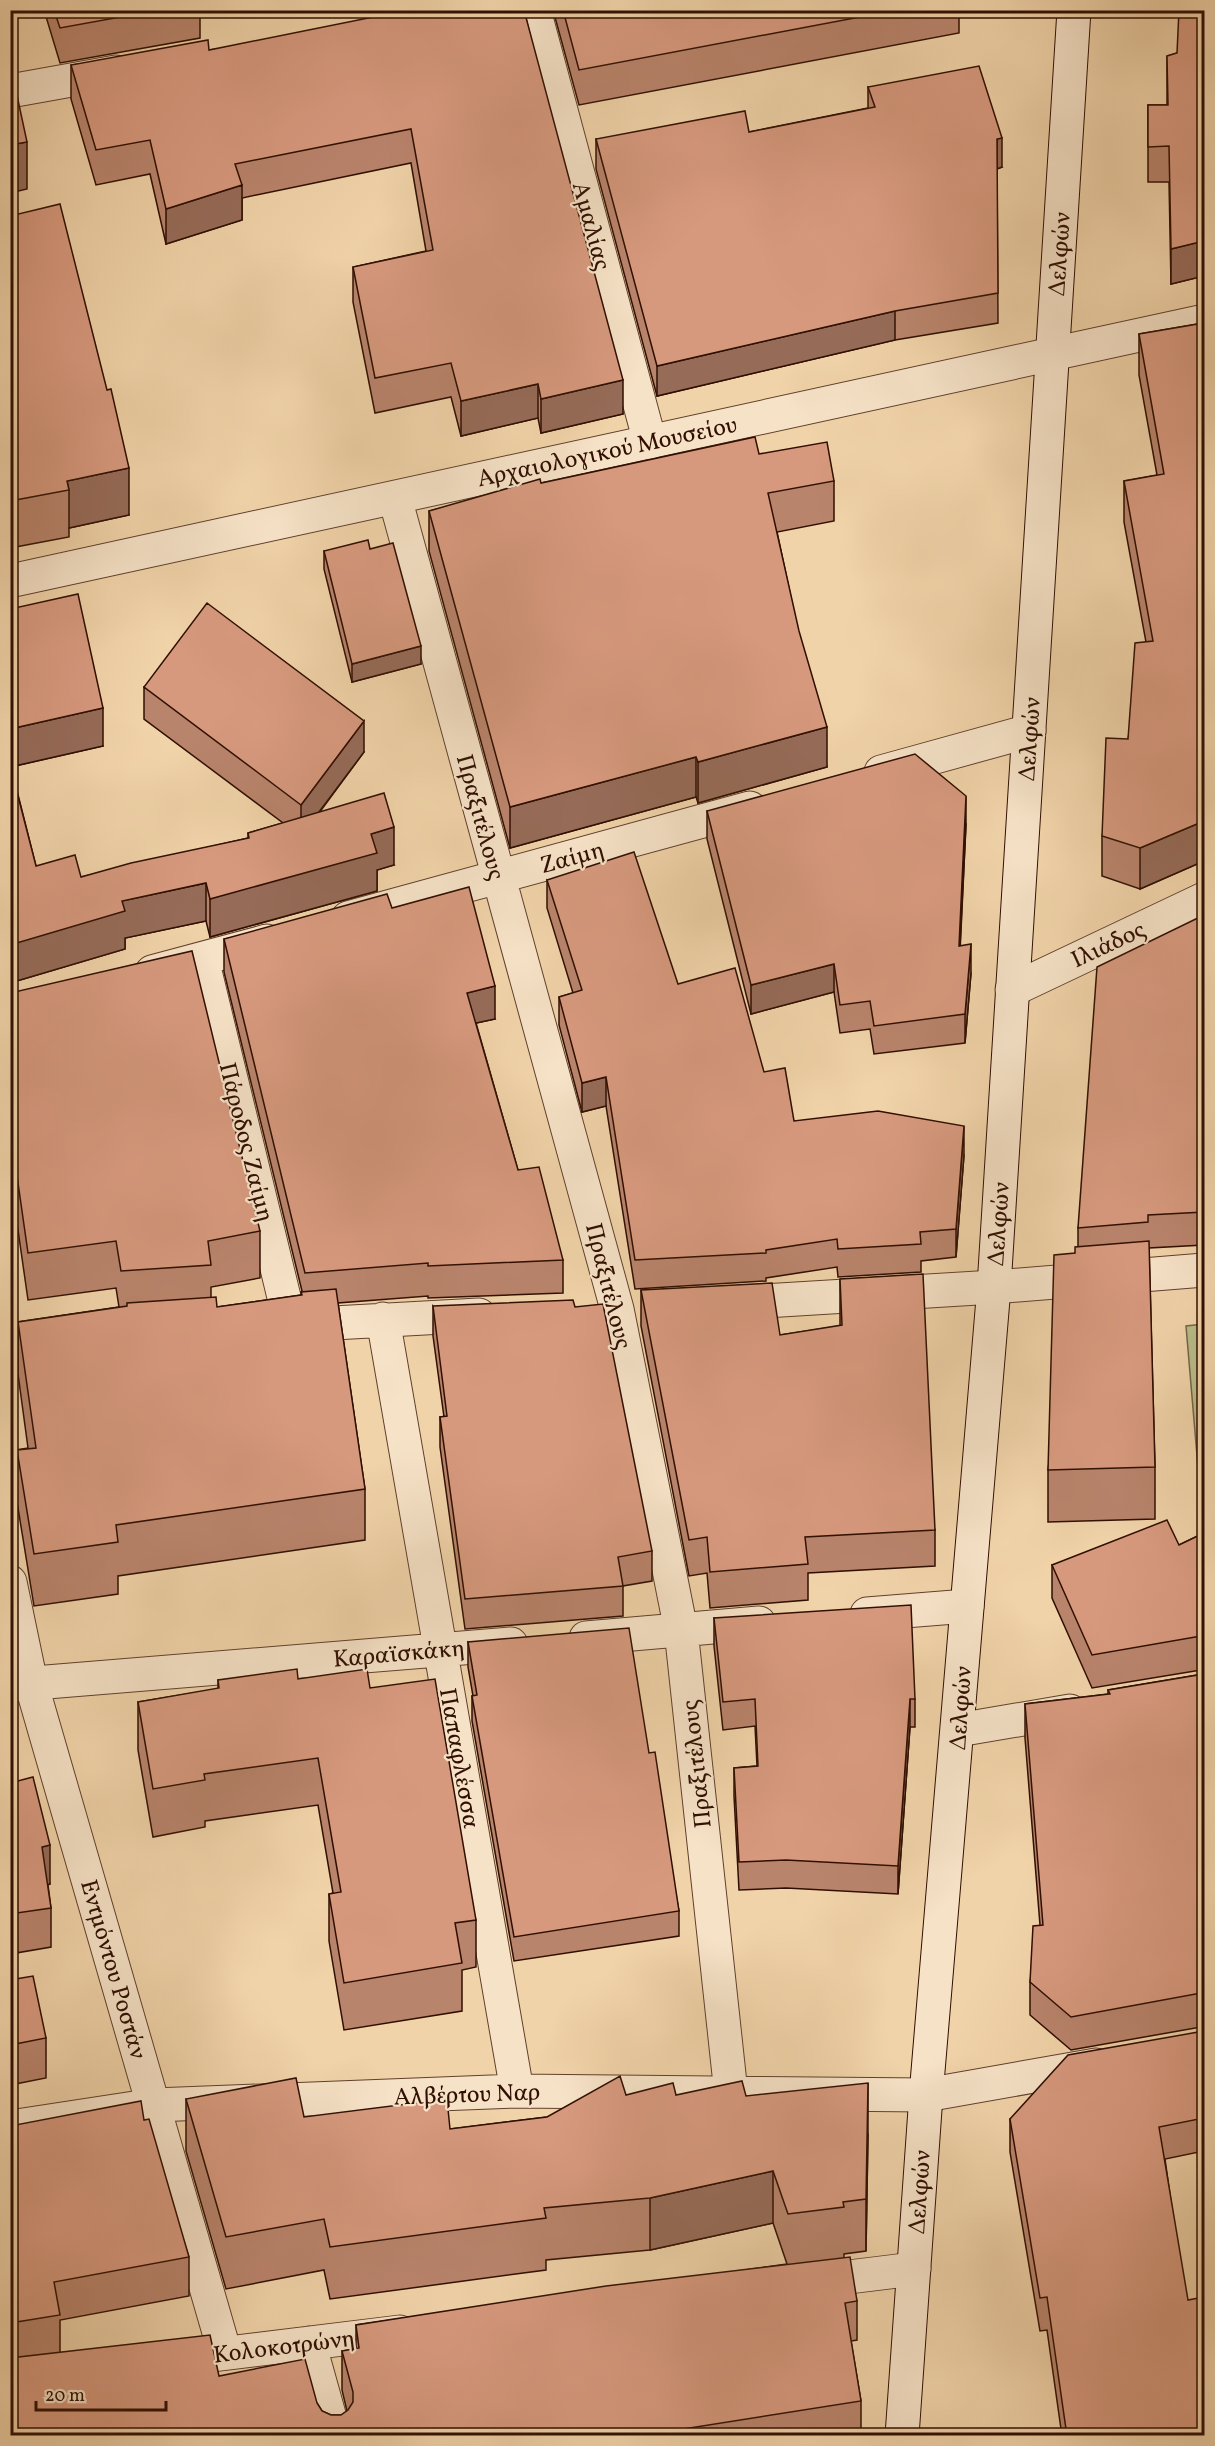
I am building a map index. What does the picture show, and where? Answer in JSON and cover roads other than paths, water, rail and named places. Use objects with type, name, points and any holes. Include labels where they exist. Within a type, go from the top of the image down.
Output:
[{"type":"street","name":"Αμαλίας","points":[[534,10],[650,442]]},
{"type":"street","name":"Δελφών","points":[[902,2436],[926,2095],[994,1287],[1074,10]]},
{"type":"street","points":[[13,84],[145,67]]},
{"type":"street","name":"Αρχαιολογικού Μουσείου","points":[[10,581],[1204,321]]},
{"type":"street","name":"Πραξιτέλους","points":[[395,498],[618,1309],[681,1630],[731,2093]]},
{"type":"street","points":[[856,779],[1029,731]]},
{"type":"street","name":"Ζαίμη","points":[[123,980],[775,801]]},
{"type":"street","name":"Ιλιάδος","points":[[1012,990],[1204,899]]},
{"type":"street","name":"Πάροδος Ζαίμη","points":[[202,959],[291,1326]]},
{"type":"street","points":[[700,1305],[994,1287],[1204,1270]]},
{"type":"street","points":[[582,1311],[653,1307]]},
{"type":"street","points":[[256,1328],[383,1319],[512,1314]]},
{"type":"street","name":"Παπαφλέσσα","points":[[383,1319],[517,2091]]},
{"type":"street","points":[[10,1344],[92,1339]]},
{"type":"street","name":"Εντμόντου Ροστάν","points":[[10,1582],[21,1684],[154,2105],[225,2353]]},
{"type":"street","points":[[836,1617],[967,1606]]},
{"type":"street","name":"Καραϊσκάκη","points":[[21,1684],[788,1621]]},
{"type":"street","points":[[958,1730],[1099,1706]]},
{"type":"street","name":"Αλβέρτου Ναρ","points":[[10,2127],[154,2105],[517,2091],[926,2095],[1123,2060]]},
{"type":"street","points":[[783,2285],[914,2269]]},
{"type":"street","name":"Κολοκοτρώνη","points":[[146,2363],[428,2328]]},
{"type":"street","points":[[309,2343],[334,2436]]}]
